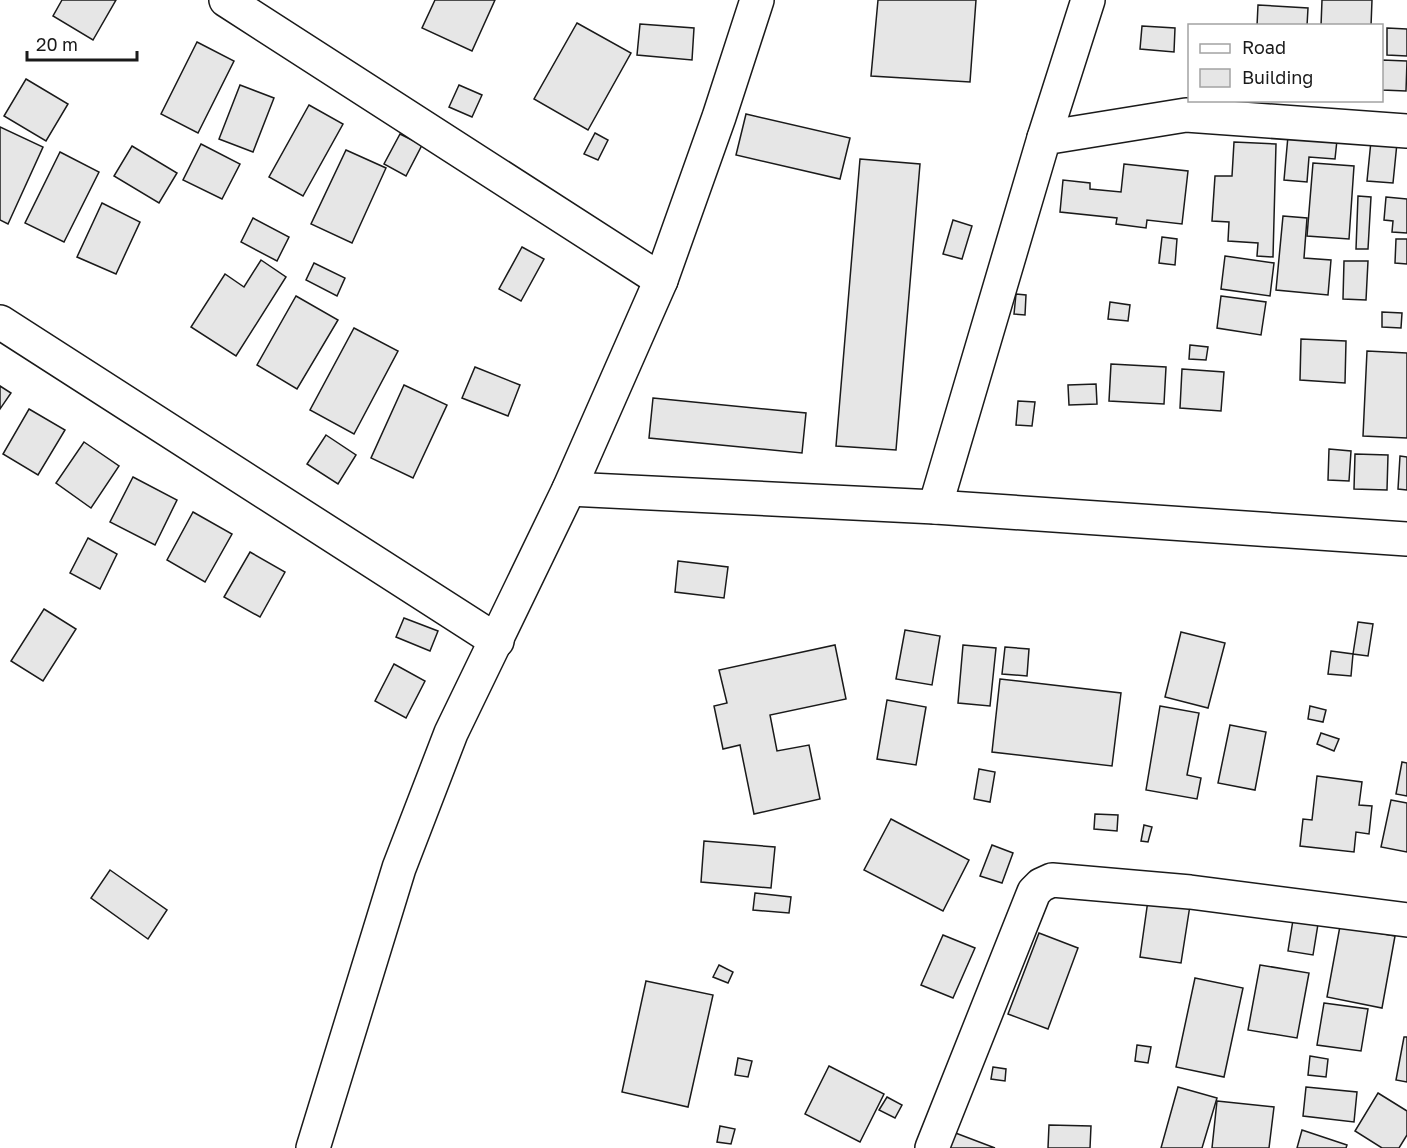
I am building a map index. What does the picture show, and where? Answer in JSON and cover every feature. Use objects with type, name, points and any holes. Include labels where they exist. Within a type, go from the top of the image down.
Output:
[{"type":"street","points":[[226,0],[661,280]]},
{"type":"street","points":[[313,1148],[399,868],[451,733],[569,489],[661,280],[719,117],[757,0]]},
{"type":"street","points":[[935,507],[1044,138],[1088,0]]},
{"type":"street","points":[[1044,138],[1186,115],[1407,131]]},
{"type":"street","points":[[0,322],[497,641]]},
{"type":"street","points":[[569,489],[935,507],[1407,539]]},
{"type":"street","points":[[932,1148],[1034,892],[1041,885],[1053,880],[1190,892],[1407,920]]},
{"type":"building","points":[[62,0],[116,0],[93,40],[53,16]]},
{"type":"building","points":[[435,0],[495,0],[472,51],[422,28]]},
{"type":"building","points":[[878,0],[976,0],[970,82],[871,76]]},
{"type":"building","points":[[1322,0],[1372,0],[1371,24],[1321,24]]},
{"type":"building","points":[[1258,5],[1308,8],[1307,24],[1257,24]]},
{"type":"building","points":[[577,23],[631,53],[588,130],[534,99]]},
{"type":"building","points":[[640,24],[694,28],[692,60],[637,55]]},
{"type":"building","points":[[1142,26],[1175,28],[1174,52],[1140,49]]},
{"type":"building","points":[[1387,28],[1407,29],[1407,56],[1387,55]]},
{"type":"building","points":[[197,42],[234,61],[198,133],[161,114]]},
{"type":"building","points":[[1383,60],[1407,61],[1406,91],[1383,90]]},
{"type":"building","points":[[26,79],[68,104],[46,141],[4,116]]},
{"type":"building","points":[[240,85],[274,98],[253,152],[219,139]]},
{"type":"building","points":[[459,85],[482,95],[472,117],[449,107]]},
{"type":"building","points":[[309,105],[343,124],[303,196],[269,177]]},
{"type":"building","points":[[746,114],[850,138],[840,179],[736,155]]},
{"type":"building","points":[[0,127],[43,147],[8,224],[0,220]]},
{"type":"building","points":[[595,133],[608,140],[598,160],[584,154]]},
{"type":"building","points":[[400,134],[422,145],[406,176],[384,164]]},
{"type":"building","points":[[1288,136],[1337,140],[1335,159],[1309,157],[1307,182],[1284,180]]},
{"type":"building","points":[[1371,141],[1397,143],[1393,183],[1367,181]]},
{"type":"building","points":[[1234,142],[1276,144],[1273,257],[1257,256],[1258,243],[1228,241],[1229,222],[1212,221],[1215,176],[1232,176]]},
{"type":"building","points":[[201,144],[240,164],[222,199],[183,180]]},
{"type":"building","points":[[132,146],[177,173],[159,203],[114,176]]},
{"type":"building","points":[[346,150],[386,168],[352,243],[311,224]]},
{"type":"building","points":[[60,152],[99,172],[64,242],[25,223]]},
{"type":"building","points":[[860,159],[920,164],[896,450],[836,446]]},
{"type":"building","points":[[1313,163],[1354,166],[1349,239],[1307,236]]},
{"type":"building","points":[[1124,164],[1188,171],[1182,224],[1147,220],[1146,228],[1116,224],[1117,218],[1060,212],[1063,180],[1090,183],[1090,189],[1121,192]]},
{"type":"building","points":[[1358,196],[1371,197],[1368,249],[1356,249]]},
{"type":"building","points":[[1386,197],[1407,199],[1407,233],[1392,232],[1393,221],[1384,220]]},
{"type":"building","points":[[102,203],[140,222],[116,274],[77,257]]},
{"type":"building","points":[[1283,216],[1307,218],[1304,258],[1331,260],[1328,295],[1276,290]]},
{"type":"building","points":[[253,218],[289,237],[277,261],[241,242]]},
{"type":"building","points":[[953,220],[972,226],[962,259],[943,254]]},
{"type":"building","points":[[1162,237],[1177,239],[1175,265],[1159,263]]},
{"type":"building","points":[[1396,239],[1407,239],[1407,264],[1395,263]]},
{"type":"building","points":[[522,247],[544,259],[521,301],[499,289]]},
{"type":"building","points":[[1225,256],[1274,263],[1270,296],[1221,289]]},
{"type":"building","points":[[261,260],[286,277],[236,356],[191,327],[225,274],[244,287]]},
{"type":"building","points":[[1344,261],[1368,261],[1366,300],[1343,299]]},
{"type":"building","points":[[314,263],[345,278],[337,296],[306,280]]},
{"type":"building","points":[[1016,294],[1026,295],[1025,315],[1014,314]]},
{"type":"building","points":[[296,296],[338,320],[297,389],[257,365]]},
{"type":"building","points":[[1221,296],[1266,302],[1261,335],[1217,328]]},
{"type":"building","points":[[1110,302],[1130,305],[1128,321],[1108,319]]},
{"type":"building","points":[[1382,312],[1402,313],[1401,328],[1382,327]]},
{"type":"building","points":[[354,328],[398,351],[354,434],[310,410]]},
{"type":"building","points":[[1301,339],[1346,341],[1345,383],[1300,380]]},
{"type":"building","points":[[1190,345],[1208,347],[1206,360],[1189,359]]},
{"type":"building","points":[[1367,351],[1407,353],[1407,438],[1363,436]]},
{"type":"building","points":[[1111,364],[1166,367],[1164,404],[1109,401]]},
{"type":"building","points":[[475,367],[520,385],[508,416],[462,398]]},
{"type":"building","points":[[1182,369],[1224,372],[1221,411],[1180,408]]},
{"type":"building","points":[[1096,384],[1097,404],[1069,405],[1068,385]]},
{"type":"building","points":[[404,385],[447,405],[413,478],[371,458]]},
{"type":"building","points":[[0,386],[11,393],[0,409]]},
{"type":"building","points":[[653,398],[806,413],[802,453],[649,438]]},
{"type":"building","points":[[1018,401],[1035,402],[1032,426],[1016,425]]},
{"type":"building","points":[[29,409],[65,430],[38,475],[3,454]]},
{"type":"building","points":[[326,435],[356,455],[338,484],[307,464]]},
{"type":"building","points":[[84,442],[119,466],[91,508],[56,483]]},
{"type":"building","points":[[1329,449],[1351,451],[1349,481],[1328,480]]},
{"type":"building","points":[[1355,454],[1388,455],[1387,490],[1354,489]]},
{"type":"building","points":[[1400,456],[1407,457],[1407,490],[1398,489]]},
{"type":"building","points":[[133,477],[177,500],[155,545],[110,522]]},
{"type":"building","points":[[193,512],[232,534],[205,582],[167,560]]},
{"type":"building","points":[[88,538],[117,554],[100,589],[70,573]]},
{"type":"building","points":[[250,552],[285,572],[260,617],[224,597]]},
{"type":"building","points":[[678,561],[728,567],[724,598],[675,592]]},
{"type":"building","points":[[44,609],[76,629],[43,681],[11,661]]},
{"type":"building","points":[[404,618],[438,631],[430,651],[396,637]]},
{"type":"building","points":[[1358,622],[1373,624],[1368,656],[1353,654]]},
{"type":"building","points":[[905,630],[940,636],[932,685],[896,679]]},
{"type":"building","points":[[1181,632],[1225,643],[1208,708],[1165,697]]},
{"type":"building","points":[[835,645],[846,699],[770,715],[777,751],[809,745],[820,799],[754,814],[740,745],[723,749],[714,706],[727,703],[719,670]]},
{"type":"building","points":[[963,645],[996,648],[990,706],[958,703]]},
{"type":"building","points":[[1005,647],[1029,649],[1027,676],[1002,674]]},
{"type":"building","points":[[1331,651],[1353,654],[1351,676],[1328,674]]},
{"type":"building","points":[[394,664],[425,681],[406,718],[375,701]]},
{"type":"building","points":[[1000,679],[1121,693],[1112,766],[992,752]]},
{"type":"building","points":[[887,700],[926,707],[916,765],[877,759]]},
{"type":"building","points":[[1160,706],[1199,713],[1187,775],[1201,778],[1197,799],[1146,790]]},
{"type":"building","points":[[1310,706],[1326,710],[1323,722],[1308,719]]},
{"type":"building","points":[[1230,725],[1266,732],[1255,790],[1218,783]]},
{"type":"building","points":[[1321,733],[1339,739],[1334,751],[1317,744]]},
{"type":"building","points":[[1402,762],[1407,763],[1407,796],[1396,794]]},
{"type":"building","points":[[979,769],[995,772],[990,802],[974,799]]},
{"type":"building","points":[[1317,776],[1362,782],[1359,805],[1372,806],[1369,834],[1356,832],[1354,852],[1300,846],[1303,819],[1312,820]]},
{"type":"building","points":[[1391,800],[1407,803],[1407,852],[1381,847]]},
{"type":"building","points":[[1095,814],[1118,815],[1117,831],[1094,829]]},
{"type":"building","points":[[891,819],[969,860],[943,911],[864,870]]},
{"type":"building","points":[[1144,825],[1152,827],[1148,842],[1141,841]]},
{"type":"building","points":[[704,841],[775,847],[771,888],[701,882]]},
{"type":"building","points":[[992,845],[1013,853],[1002,883],[980,876]]},
{"type":"building","points":[[110,870],[167,910],[148,939],[91,898]]},
{"type":"building","points":[[755,893],[791,897],[789,913],[753,910]]},
{"type":"building","points":[[1149,893],[1191,899],[1181,963],[1140,957]]},
{"type":"building","points":[[1293,920],[1318,924],[1313,955],[1288,951]]},
{"type":"building","points":[[1340,926],[1395,936],[1382,1008],[1327,997]]},
{"type":"building","points":[[1039,933],[1078,948],[1048,1029],[1008,1014]]},
{"type":"building","points":[[943,935],[975,948],[953,998],[921,985]]},
{"type":"building","points":[[719,965],[733,972],[728,983],[713,977]]},
{"type":"building","points":[[1260,965],[1309,973],[1297,1038],[1248,1030]]},
{"type":"building","points":[[1195,978],[1243,988],[1224,1077],[1176,1067]]},
{"type":"building","points":[[646,981],[713,995],[688,1107],[622,1092]]},
{"type":"building","points":[[1324,1003],[1368,1009],[1361,1051],[1317,1045]]},
{"type":"building","points":[[1404,1037],[1407,1037],[1407,1082],[1396,1080]]},
{"type":"building","points":[[1137,1045],[1151,1047],[1148,1063],[1135,1061]]},
{"type":"building","points":[[1310,1056],[1328,1059],[1326,1077],[1308,1075]]},
{"type":"building","points":[[738,1058],[752,1061],[748,1077],[735,1075]]},
{"type":"building","points":[[829,1066],[884,1094],[860,1142],[805,1114]]},
{"type":"building","points":[[993,1067],[1006,1069],[1005,1081],[991,1079]]},
{"type":"building","points":[[1178,1087],[1217,1098],[1202,1148],[1161,1148]]},
{"type":"building","points":[[1306,1087],[1357,1092],[1354,1122],[1303,1116]]},
{"type":"building","points":[[1378,1093],[1407,1111],[1407,1135],[1399,1148],[1382,1148],[1355,1131]]},
{"type":"building","points":[[887,1097],[902,1105],[895,1118],[879,1110]]},
{"type":"building","points":[[1217,1101],[1274,1107],[1269,1148],[1212,1148]]},
{"type":"building","points":[[1049,1125],[1091,1126],[1090,1148],[1048,1148]]},
{"type":"building","points":[[720,1126],[735,1129],[731,1144],[717,1142]]},
{"type":"building","points":[[945,1129],[995,1148],[938,1148]]},
{"type":"building","points":[[1302,1130],[1347,1145],[1346,1148],[1297,1148]]}]
